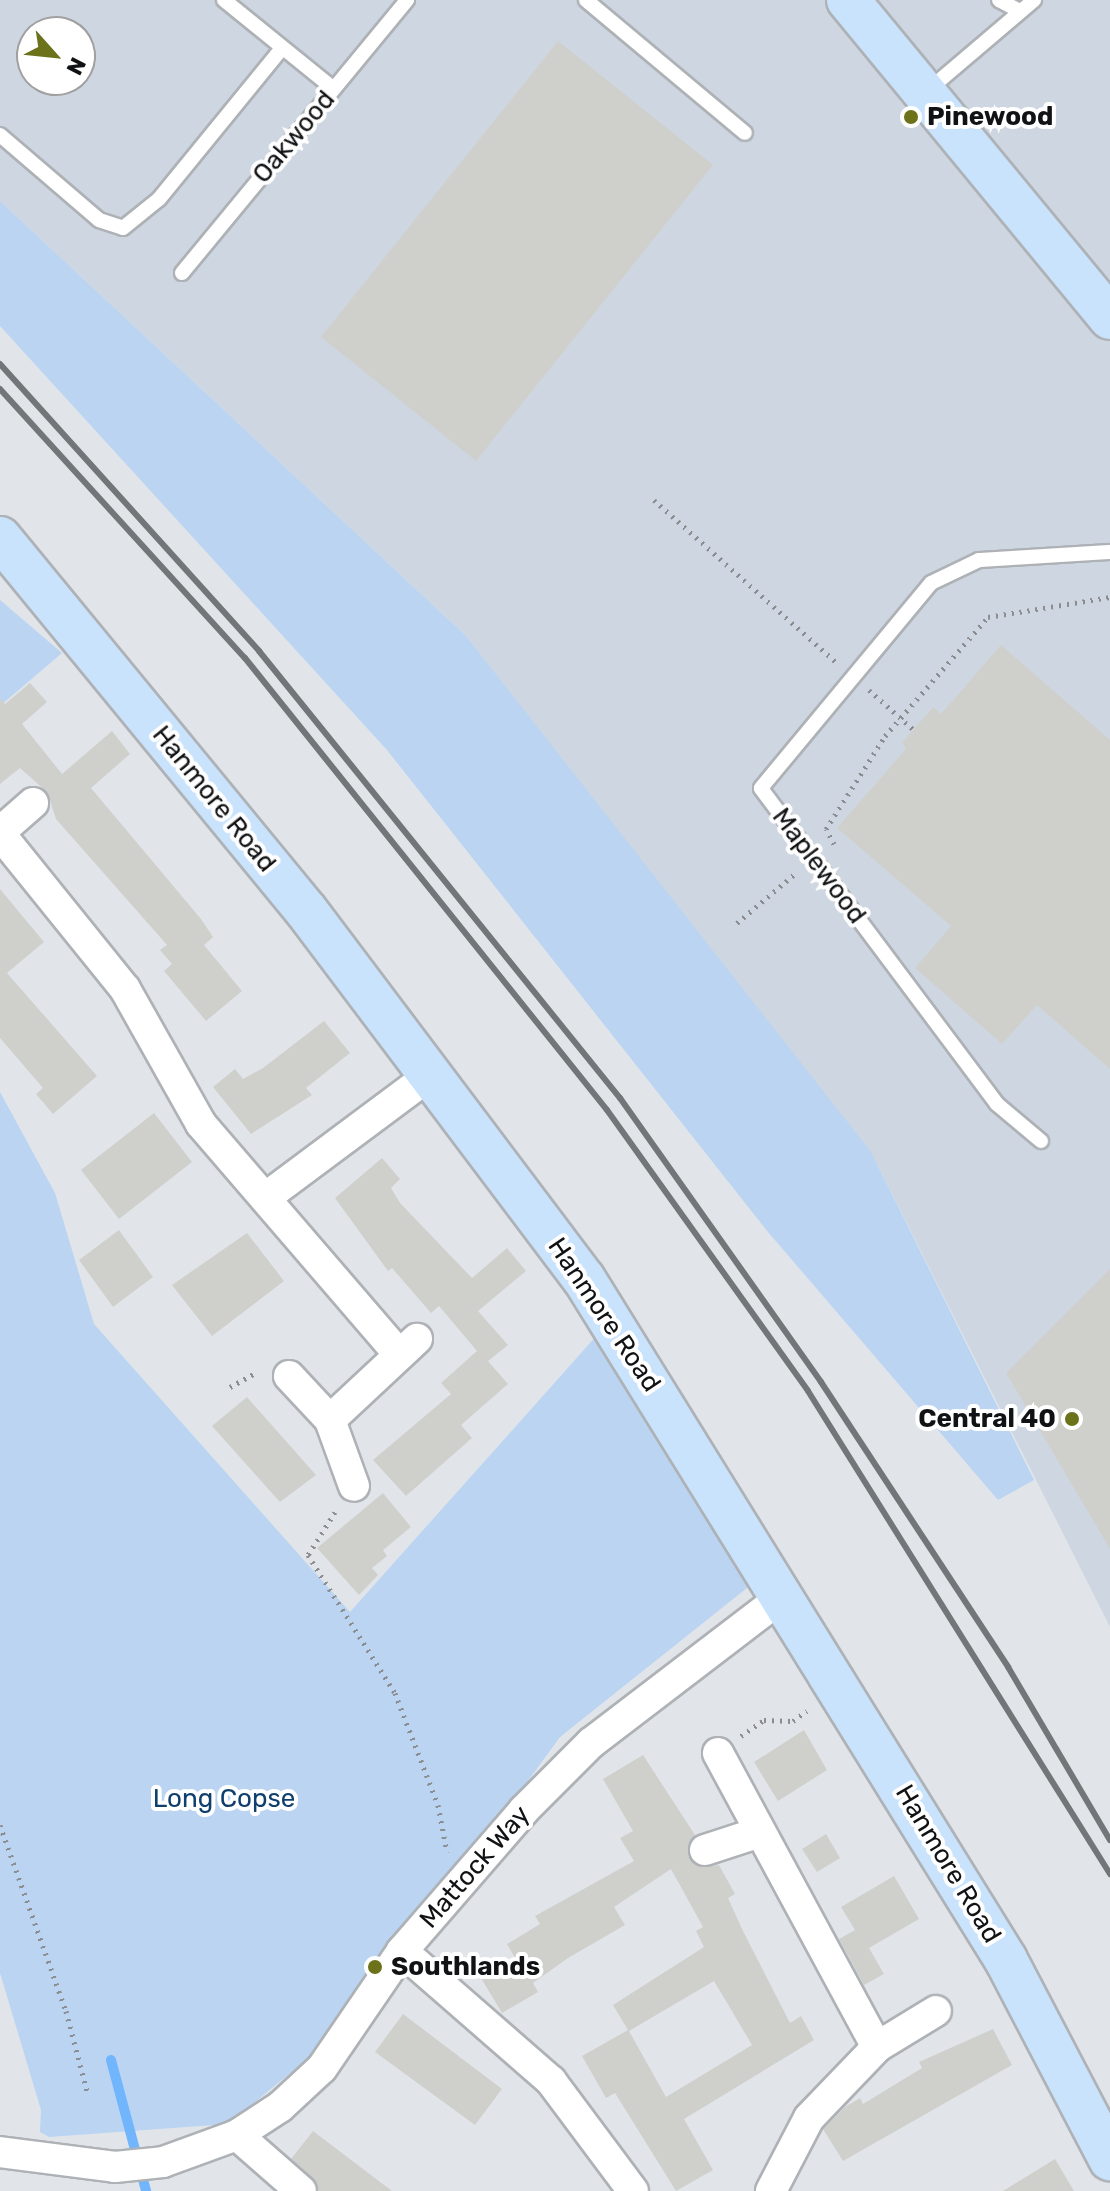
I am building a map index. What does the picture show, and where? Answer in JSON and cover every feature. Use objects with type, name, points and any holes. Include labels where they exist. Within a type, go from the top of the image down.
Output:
[{"type":"street","points":[[848,0],[1110,318]]},
{"type":"street","name":"Hanmore Road","points":[[0,538],[305,909],[584,1279],[841,1687],[1006,1960],[1110,2159]]},
{"type":"street","points":[[33,803],[0,833],[125,989],[201,1124],[265,1198],[408,1346],[330,1420]]},
{"type":"street","points":[[265,1198],[430,1075]]},
{"type":"street","points":[[289,1376],[330,1420],[354,1486]]},
{"type":"street","name":"Mattock Way","points":[[0,2152],[115,2167],[163,2162],[237,2135],[280,2107],[322,2068],[402,1951],[454,1888],[591,1743],[783,1596]]},
{"type":"street","points":[[718,1753],[757,1833],[877,2047]]},
{"type":"street","points":[[705,1850],[757,1833]]},
{"type":"street","points":[[402,1951],[551,2081],[633,2191]]},
{"type":"street","points":[[771,2191],[809,2118],[877,2047],[936,2011]]},
{"type":"street","points":[[237,2135],[301,2191]]},
{"type":"lane","points":[[224,0],[334,89]]},
{"type":"lane","name":"Oakwood","points":[[182,273],[407,0]]},
{"type":"lane","points":[[586,0],[745,133]]},
{"type":"lane","points":[[999,0],[1018,10]]},
{"type":"lane","points":[[926,93],[1018,10],[1034,0]]},
{"type":"lane","points":[[0,135],[99,220],[123,228],[151,208],[282,48]]},
{"type":"lane","name":"Maplewood","points":[[1041,1141],[997,1104],[761,788],[931,583],[979,560],[1110,552]]},
{"type":"path","points":[[654,500],[913,729]]},
{"type":"path","points":[[737,923],[813,858],[837,842],[826,829],[899,717],[988,617],[1110,597]]},
{"type":"path","points":[[354,1486],[308,1555],[395,1693],[438,1805],[454,1888]]},
{"type":"path","points":[[718,1753],[764,1720],[793,1721],[841,1687]]},
{"type":"path","points":[[0,1825],[66,2011],[88,2095]]},
{"type":"shaded area","points":[[0,0],[1110,0],[1110,1627],[877,1164],[466,636],[0,201]]},
{"type":"green space","points":[[0,201],[466,636],[871,1152],[1034,1480],[998,1500],[768,1232],[387,750],[0,326]]},
{"type":"green space","points":[[0,600],[62,653],[0,706]]},
{"type":"green space","name":"Long Copse","points":[[0,1092],[55,1193],[94,1324],[350,1612],[599,1333],[752,1584],[560,1737],[511,1804],[434,1888],[322,2047],[228,2124],[49,2137],[40,2132],[41,2110],[0,1973]]},
{"type":"building","points":[[558,41],[713,165],[476,461],[321,337]]},
{"type":"building","points":[[1001,645],[1110,740],[1110,1069],[1037,1005],[1002,1044],[915,968],[951,926],[837,828],[906,749],[902,743],[933,707],[941,714]]},
{"type":"building","points":[[30,683],[47,702],[22,724],[62,774],[112,731],[130,754],[91,788],[201,919],[213,937],[204,945],[242,991],[206,1021],[164,971],[172,964],[160,950],[167,945],[56,819],[47,792],[20,768],[0,784],[0,698],[5,704]]},
{"type":"building","points":[[0,889],[44,942],[7,973],[97,1076],[53,1114],[36,1094],[43,1088],[0,1038]]},
{"type":"building","points":[[324,1021],[350,1053],[306,1088],[312,1095],[251,1134],[213,1087],[235,1069],[243,1079],[263,1068]]},
{"type":"building","points":[[154,1113],[192,1162],[119,1219],[81,1170]]},
{"type":"building","points":[[382,1158],[400,1179],[391,1188],[400,1203],[472,1278],[507,1248],[526,1271],[478,1311],[508,1345],[488,1361],[508,1384],[461,1425],[472,1438],[406,1496],[373,1460],[451,1394],[441,1383],[477,1351],[439,1306],[431,1313],[392,1268],[388,1271],[335,1198]]},
{"type":"building","points":[[119,1230],[153,1277],[113,1307],[79,1260]]},
{"type":"building","points":[[247,1233],[284,1281],[212,1336],[172,1285]]},
{"type":"building","name":"Central 40","points":[[1110,1269],[1110,1549],[1006,1373]]},
{"type":"building","points":[[247,1397],[316,1475],[280,1502],[212,1426]]},
{"type":"building","points":[[383,1493],[411,1527],[383,1550],[387,1556],[372,1568],[378,1575],[359,1595],[317,1548]]},
{"type":"building","points":[[804,1730],[827,1770],[778,1801],[754,1762]]},
{"type":"building","points":[[643,1755],[695,1835],[688,1856],[701,1867],[719,1865],[735,1894],[728,1898],[790,2023],[801,2016],[814,2040],[684,2119],[713,2170],[676,2191],[615,2093],[606,2098],[582,2056],[628,2030],[613,2005],[704,1947],[696,1931],[703,1927],[671,1869],[614,1907],[625,1925],[568,1958],[533,1983],[538,1992],[502,2013],[481,1978],[515,1958],[507,1944],[540,1924],[535,1916],[634,1861],[620,1838],[633,1831],[603,1779]],"holes":[[[714,1981],[752,2045],[666,2097],[629,2031]]]},
{"type":"building","points":[[826,1834],[840,1858],[817,1872],[802,1849]]},
{"type":"building","points":[[894,1876],[919,1919],[869,1948],[884,1974],[864,1985],[839,1939],[855,1930],[841,1907]]},
{"type":"building","points":[[403,2014],[502,2089],[475,2125],[375,2052]]},
{"type":"building","points":[[993,2029],[1012,2065],[843,2161],[823,2129],[845,2107],[860,2098],[863,2104],[922,2068],[919,2062]]},
{"type":"building","points":[[313,2131],[392,2191],[319,2191],[291,2159]]},
{"type":"building","points":[[1055,2159],[1074,2191],[1003,2191]]},
{"type":"waterway","points":[[111,2060],[146,2191]]},
{"type":"railway","points":[[0,364],[259,651],[620,1098],[821,1382],[1008,1667],[1110,1840]]},
{"type":"railway","points":[[0,389],[245,658],[607,1110],[808,1391],[1110,1874]]},
{"type":"place","name":"Pinewood","points":[[911,117]]},
{"type":"place","name":"Central 40","points":[[1072,1419]]},
{"type":"place","name":"Southlands","points":[[375,1967]]}]
